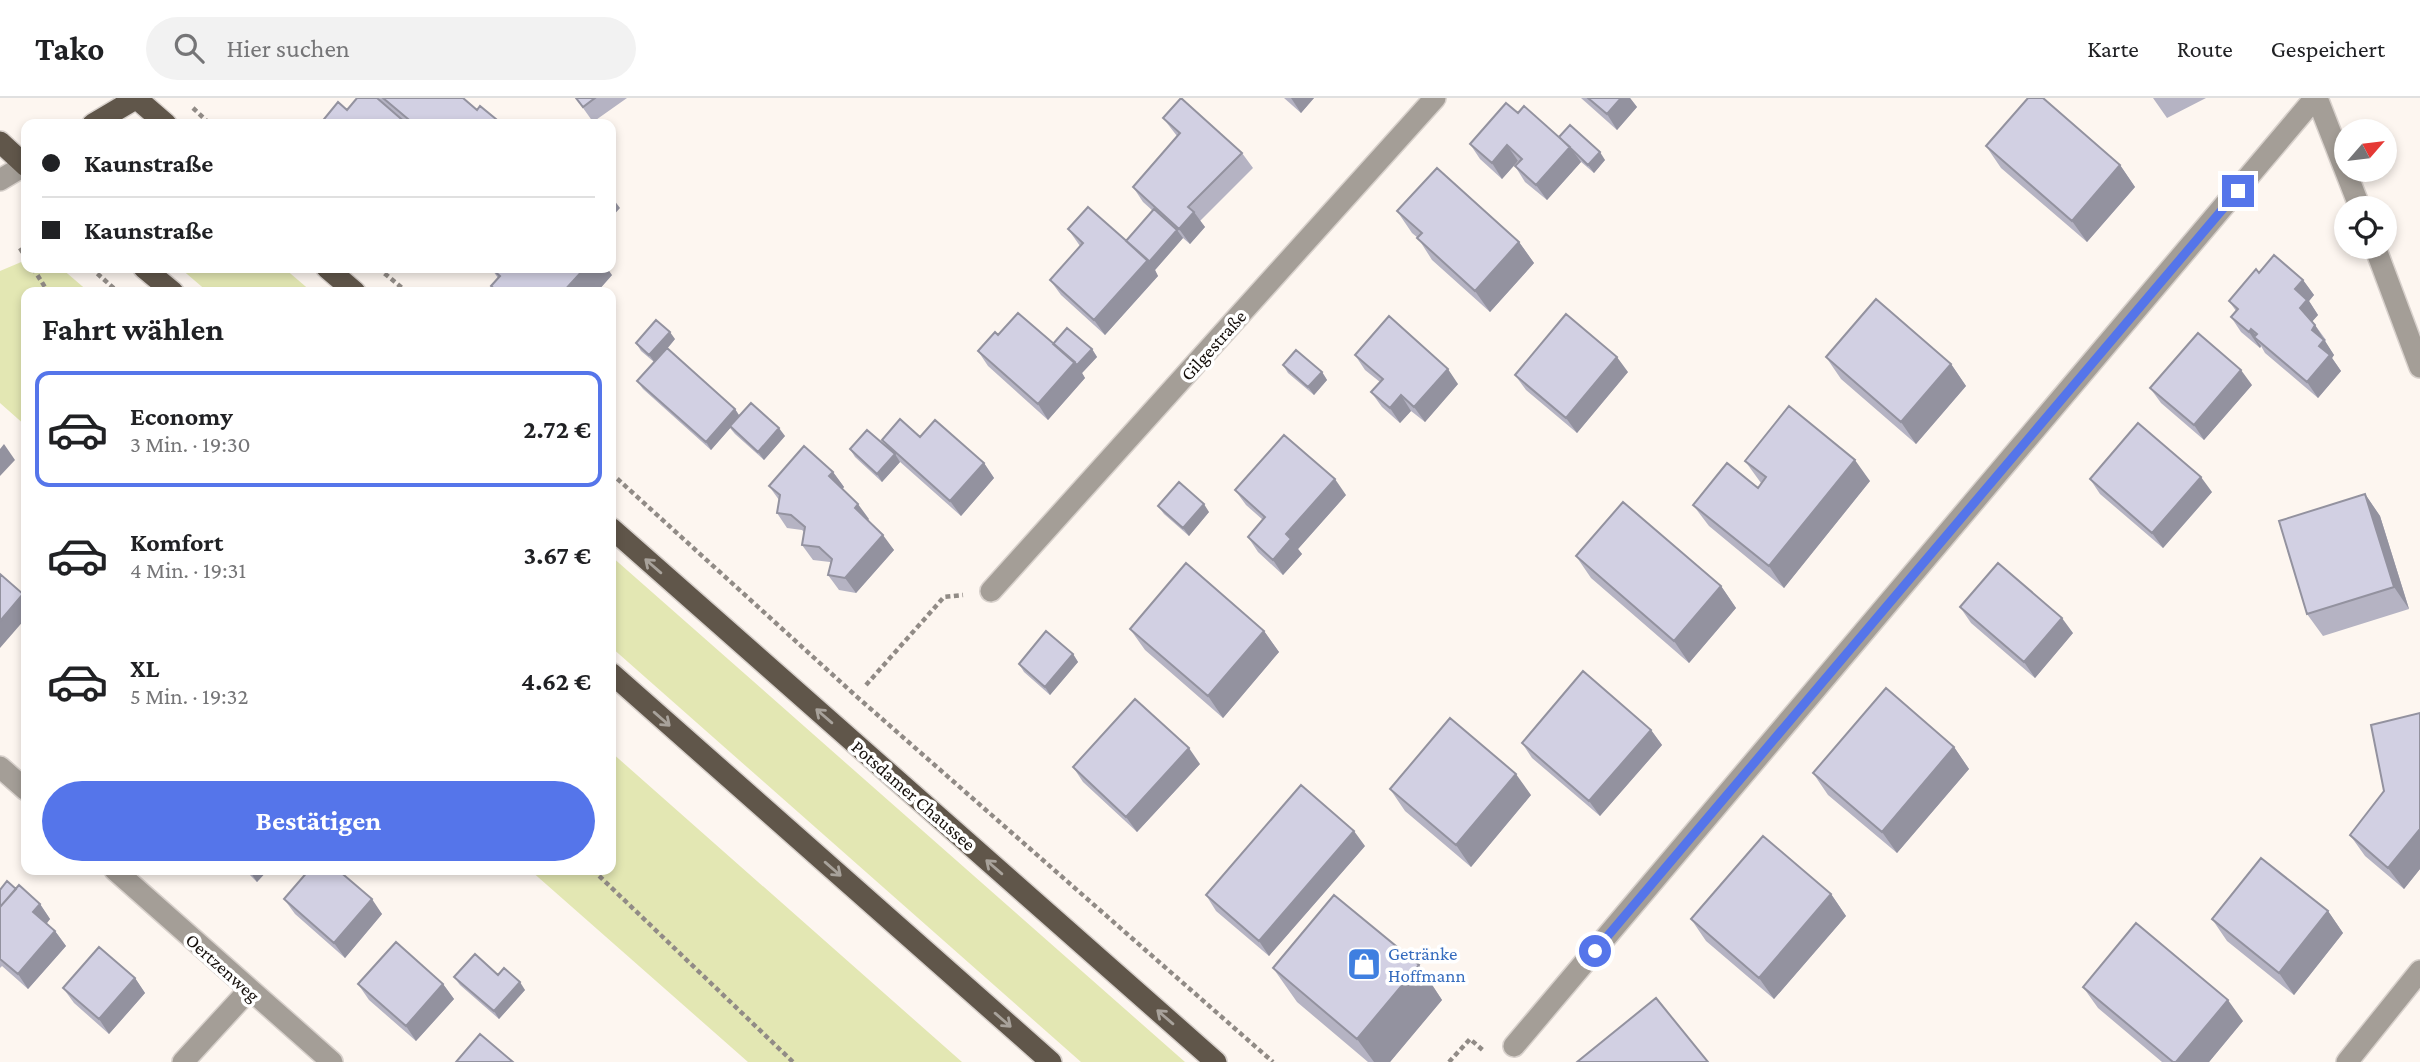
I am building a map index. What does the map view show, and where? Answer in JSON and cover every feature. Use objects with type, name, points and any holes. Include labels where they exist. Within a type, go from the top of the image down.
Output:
[{"type":"main road","points":[[101,119],[136,98],[160,119]]},
{"type":"main road","points":[[0,142],[21,161]]},
{"type":"main road","points":[[150,273],[167,287]]},
{"type":"main road","points":[[333,273],[349,287]]},
{"type":"main road","name":"Potsdamer Chaussee","points":[[616,532],[1216,1062]]},
{"type":"main road","points":[[616,677],[1051,1062]]},
{"type":"street","name":"Gilgestraße","points":[[991,591],[1436,98]]},
{"type":"street","points":[[1514,1046],[2316,98],[2355,196]]},
{"type":"street","points":[[0,180],[21,168]]},
{"type":"street","points":[[2380,259],[2420,367]]},
{"type":"street","points":[[0,767],[21,786]]},
{"type":"street","name":"Oertzenweg","points":[[121,875],[332,1062]]},
{"type":"street","points":[[2347,1062],[2420,971]]},
{"type":"street","points":[[183,1062],[250,990]]},
{"type":"path","points":[[192,107],[205,119]]},
{"type":"path","points":[[97,273],[112,287]]},
{"type":"path","points":[[384,273],[401,287]]},
{"type":"path","points":[[616,478],[856,696],[1273,1062]]},
{"type":"path","points":[[866,685],[944,597],[991,591]]},
{"type":"path","points":[[598,875],[793,1062]]},
{"type":"path","points":[[1449,1062],[1470,1039],[1488,1054]]},
{"type":"green space","points":[[21,262],[21,273],[67,273],[83,287],[21,287],[21,422],[0,403],[0,271]]},
{"type":"green space","points":[[186,273],[290,273],[306,287],[202,287]]},
{"type":"green space","points":[[616,560],[1185,1062],[1081,1062],[616,651]]},
{"type":"green space","points":[[616,756],[962,1062],[748,1062],[536,875],[616,875]]},
{"type":"building","points":[[357,98],[377,98],[401,119],[324,119],[338,102],[347,110]]},
{"type":"building","points":[[383,98],[463,98],[477,110],[480,106],[496,119],[408,119]]},
{"type":"building","points":[[576,98],[595,98],[583,107]]},
{"type":"building","points":[[1181,98],[1242,153],[1188,207],[1194,212],[1179,229],[1133,187],[1180,133],[1163,118]]},
{"type":"building","points":[[1588,98],[1621,98],[1607,114]]},
{"type":"building","points":[[2028,98],[2043,98],[2120,165],[2072,221],[1986,146]]},
{"type":"building","points":[[1506,103],[1518,113],[1524,106],[1570,147],[1536,185],[1515,166],[1522,159],[1507,145],[1492,163],[1470,144]]},
{"type":"building","points":[[1570,125],[1600,152],[1588,165],[1559,137]]},
{"type":"building","points":[[1437,168],[1519,242],[1475,291],[1417,238],[1422,233],[1397,211]]},
{"type":"building","points":[[1088,207],[1148,260],[1094,320],[1050,280],[1083,243],[1068,229]]},
{"type":"building","points":[[1154,209],[1177,230],[1149,262],[1126,241]]},
{"type":"building","points":[[2274,255],[2303,280],[2295,289],[2307,300],[2300,308],[2315,325],[2312,330],[2324,340],[2319,346],[2330,355],[2307,382],[2254,337],[2257,334],[2251,329],[2249,332],[2231,317],[2238,309],[2229,301],[2256,269],[2259,273]]},
{"type":"building","points":[[497,273],[580,273],[568,287],[492,287],[500,276]]},
{"type":"building","points":[[1876,299],[1951,364],[1901,422],[1826,357]]},
{"type":"building","points":[[1018,313],[1075,362],[1038,404],[978,351],[995,332],[998,335]]},
{"type":"building","points":[[1566,314],[1617,357],[1566,418],[1515,375]]},
{"type":"building","points":[[1389,316],[1448,369],[1414,407],[1401,395],[1390,408],[1371,392],[1383,379],[1355,355]]},
{"type":"building","points":[[656,320],[670,332],[649,355],[636,343]]},
{"type":"building","points":[[1067,328],[1092,349],[1077,365],[1053,344]]},
{"type":"building","points":[[2198,333],[2241,370],[2194,425],[2150,388]]},
{"type":"building","points":[[667,348],[735,409],[706,442],[637,381]]},
{"type":"building","points":[[1296,350],[1322,372],[1308,387],[1283,365]]},
{"type":"building","points":[[751,403],[779,428],[758,452],[730,426]]},
{"type":"building","points":[[1789,406],[1855,460],[1769,566],[1693,505],[1727,463],[1758,488],[1766,477],[1745,461]]},
{"type":"building","points":[[900,419],[920,437],[935,420],[984,463],[950,501],[882,440]]},
{"type":"building","points":[[2138,423],[2201,477],[2152,533],[2090,479]]},
{"type":"building","points":[[867,430],[895,454],[877,474],[850,449]]},
{"type":"building","points":[[1284,435],[1335,479],[1286,534],[1291,539],[1273,560],[1248,537],[1265,517],[1235,490]]},
{"type":"building","points":[[804,446],[833,472],[829,476],[858,504],[855,508],[883,535],[845,578],[828,575],[832,559],[819,547],[802,545],[805,527],[791,515],[777,513],[780,495],[769,486]]},
{"type":"building","points":[[1179,482],[1204,504],[1183,528],[1158,506]]},
{"type":"building","points":[[2365,494],[2394,587],[2307,614],[2279,521]]},
{"type":"building","points":[[1623,502],[1721,586],[1674,641],[1576,556]]},
{"type":"building","points":[[1186,563],[1264,631],[1208,696],[1130,629]]},
{"type":"building","points":[[1998,563],[2062,618],[2024,662],[1960,607]]},
{"type":"building","points":[[0,574],[21,592],[21,596],[0,621]]},
{"type":"building","points":[[1046,631],[1073,654],[1045,687],[1019,664]]},
{"type":"building","points":[[1583,671],[1651,730],[1589,801],[1522,743]]},
{"type":"building","points":[[1886,688],[1954,747],[1882,832],[1813,773]]},
{"type":"building","points":[[1135,699],[1189,748],[1126,817],[1073,767]]},
{"type":"building","points":[[2420,713],[2420,829],[2388,868],[2350,835],[2384,791],[2371,725]]},
{"type":"building","points":[[1450,718],[1516,774],[1456,845],[1390,789]]},
{"type":"building","points":[[1301,785],[1354,831],[1259,941],[1206,895]]},
{"type":"building","points":[[1763,836],[1831,894],[1759,978],[1691,919]]},
{"type":"building","points":[[2261,858],[2328,911],[2279,973],[2212,919]]},
{"type":"building","points":[[305,875],[344,875],[372,899],[334,943],[284,899]]},
{"type":"building","points":[[7,881],[16,889],[0,907],[0,890]]},
{"type":"building","points":[[19,885],[40,904],[33,912],[55,931],[18,974],[0,959],[0,907]]},
{"type":"building","points":[[1334,895],[1419,965],[1357,1039],[1273,968]]},
{"type":"building","points":[[2136,923],[2228,1000],[2176,1062],[2083,987]]},
{"type":"building","points":[[396,942],[443,984],[406,1026],[358,984]]},
{"type":"building","points":[[99,947],[135,978],[99,1019],[63,988]]},
{"type":"building","points":[[475,954],[498,975],[504,968],[520,982],[494,1011],[454,977]]},
{"type":"building","points":[[1656,998],[1708,1062],[1577,1062]]},
{"type":"building","points":[[480,1034],[513,1062],[456,1062]]},
{"type":"place","name":"Getränke Hoffmann","points":[[1364,964]]},
{"type":"route","points":[[1595,951],[2238,191]]}]
